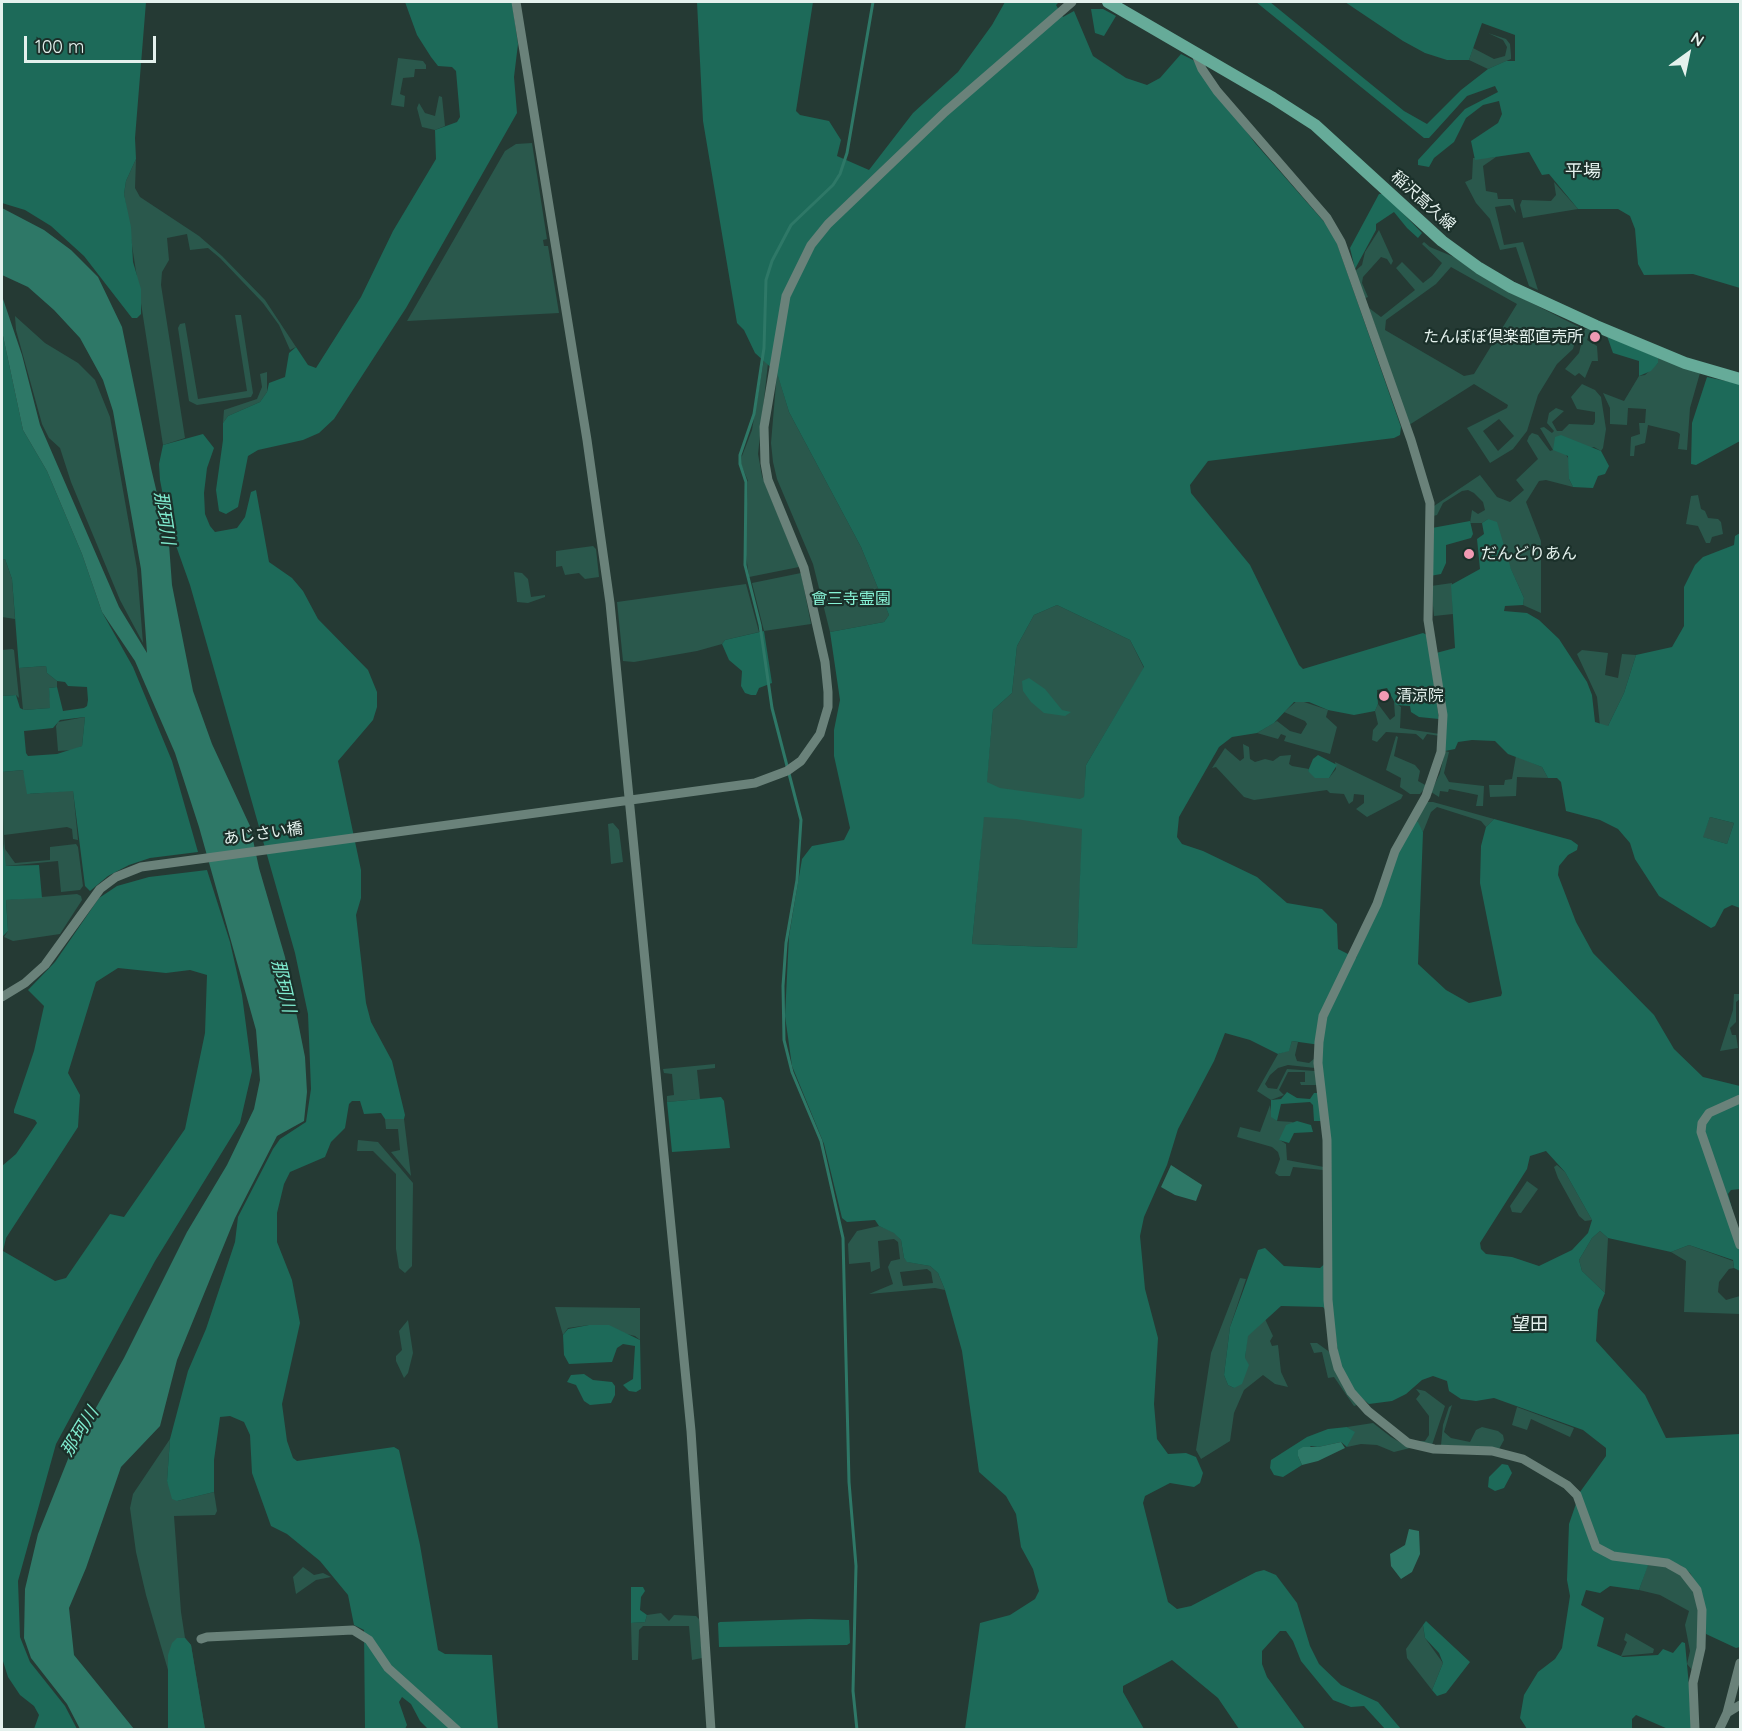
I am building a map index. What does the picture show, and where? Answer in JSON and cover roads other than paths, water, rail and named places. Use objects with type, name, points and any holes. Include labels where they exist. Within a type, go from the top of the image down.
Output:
[{"type":"main road","name":"稲沢高久線","points":[[1108,2],[1315,125],[1442,241],[1479,268],[1511,287],[1607,330],[1685,363],[1740,379]]},
{"type":"street","points":[[516,2],[602,544],[613,635],[689,1410],[711,1730]]},
{"type":"street","name":"あじさい橋","points":[[2,997],[25,983],[45,965],[92,897],[108,883],[129,871],[172,861],[755,783],[772,778],[801,760],[820,734],[828,708],[825,662],[804,568],[768,480],[764,455],[764,427],[786,296],[807,253],[828,224],[945,112],[1072,2]]},
{"type":"street","points":[[1195,52],[1202,69],[1216,91],[1327,218],[1341,242],[1411,440],[1430,502],[1428,620],[1443,715],[1441,752],[1426,796],[1395,851],[1377,904],[1323,1016],[1319,1042],[1318,1063],[1327,1140],[1328,1300],[1333,1349],[1338,1368],[1351,1392],[1368,1411],[1408,1443],[1434,1449],[1492,1451],[1524,1459],[1567,1485],[1577,1495],[1596,1547],[1613,1556],[1667,1563],[1683,1572],[1697,1590],[1702,1610],[1701,1648],[1693,1683],[1695,1730]]},
{"type":"street","points":[[1740,1099],[1709,1113],[1702,1123],[1701,1132],[1740,1245]]},
{"type":"street","points":[[201,1639],[352,1630],[369,1640],[388,1668],[457,1730]]},
{"type":"street","points":[[1719,1730],[1727,1713],[1740,1663]]},
{"type":"street","points":[[1727,1713],[1740,1705]]},
{"type":"water","name":"那珂川","points":[[2,208],[44,230],[71,250],[98,277],[122,327],[169,544],[172,585],[193,691],[212,744],[250,826],[259,868],[285,957],[305,1057],[307,1092],[304,1121],[277,1136],[235,1218],[177,1360],[160,1426],[121,1467],[86,1568],[69,1608],[74,1655],[134,1729],[80,1729],[67,1704],[31,1658],[24,1638],[25,1589],[38,1534],[70,1454],[124,1358],[187,1232],[227,1165],[254,1109],[260,1080],[256,1030],[199,827],[175,753],[135,661],[102,612],[82,554],[47,471],[23,430],[2,331],[2,296],[22,355],[40,425],[119,607],[147,653],[141,569],[113,411],[103,380],[80,338],[28,287],[2,275]]},
{"type":"water","points":[[1171,1165],[1202,1185],[1196,1201],[1175,1195],[1161,1187]]},
{"type":"water","points":[[1341,1442],[1345,1448],[1318,1461],[1302,1465],[1298,1450],[1303,1447],[1318,1447]]},
{"type":"water","points":[[1409,1529],[1419,1531],[1420,1554],[1412,1572],[1401,1579],[1391,1566],[1390,1554],[1405,1545]]},
{"type":"waterway","points":[[857,1730],[853,1691],[856,1566],[849,1482],[843,1238],[821,1141],[792,1072],[784,1040],[783,986],[786,943],[797,880],[801,820],[772,708],[760,625],[745,565],[746,482],[740,464],[740,455],[754,414],[764,348],[766,280],[772,261],[791,225],[833,185],[840,174],[847,153],[873,2]]},
{"type":"place","name":"たんぽぽ倶楽部直売所","points":[[1595,337]]},
{"type":"place","name":"だんどりあん","points":[[1469,554]]},
{"type":"place","name":"清涼院","points":[[1384,696]]},
{"type":"district","name":"平場","points":[[1583,172]]},
{"type":"district","name":"望田","points":[[1530,1325]]},
{"type":"park label","name":"會三寺霊園","points":[[851,599]]}]
